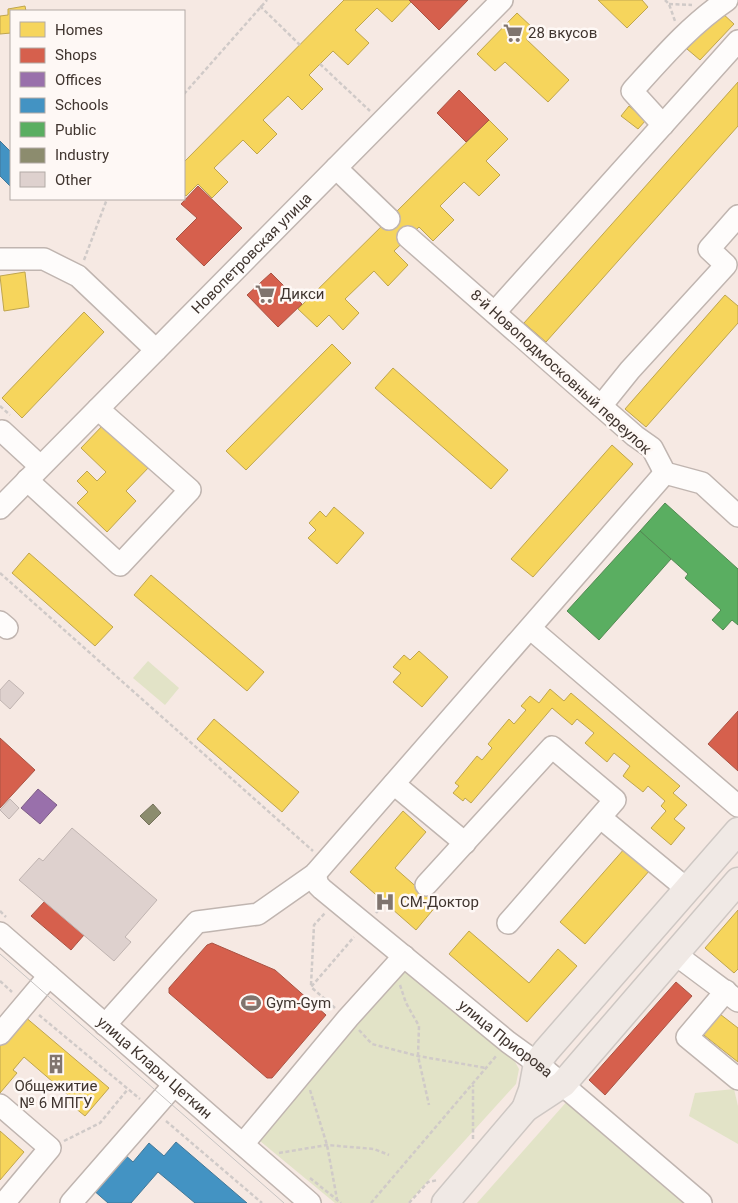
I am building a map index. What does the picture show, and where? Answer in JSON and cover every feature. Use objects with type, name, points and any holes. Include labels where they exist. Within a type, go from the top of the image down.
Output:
[{"type":"main road","points":[[525,1109],[532,1090],[537,1063],[546,1051],[738,831]]},
{"type":"main road","points":[[443,1191],[525,1109],[563,1084],[738,881]]},
{"type":"street","name":"Новопетровская улица","points":[[0,508],[502,0]]},
{"type":"street","points":[[663,124],[632,90],[681,37],[712,10],[728,0],[738,9]]},
{"type":"street","points":[[495,312],[738,41]]},
{"type":"street","points":[[336,168],[389,219]]},
{"type":"street","points":[[601,406],[630,370],[732,270],[709,248],[738,216]]},
{"type":"street","name":"8-й Новоподмосковный переулок","points":[[408,238],[652,448],[666,473]]},
{"type":"street","points":[[0,259],[44,259],[78,276],[156,350]]},
{"type":"street","points":[[0,433],[2,431],[34,473],[120,565],[190,490],[98,408]]},
{"type":"street","points":[[105,1025],[197,922],[258,914],[320,868],[666,473],[702,483],[738,516]]},
{"type":"street","points":[[531,629],[738,806]]},
{"type":"street","points":[[426,885],[552,747],[615,800],[508,923]]},
{"type":"street","points":[[394,784],[465,843]]},
{"type":"street","points":[[601,818],[687,889]]},
{"type":"street","name":"улица Приорова","points":[[320,868],[318,885],[365,924],[399,962],[537,1063],[700,1203]]},
{"type":"street","name":"улица Клары Цеткин","points":[[0,933],[310,1203]]},
{"type":"street","points":[[675,954],[734,996],[687,1037],[738,1079]]},
{"type":"street","points":[[243,1144],[348,1018],[399,962]]},
{"type":"street","points":[[0,1034],[49,976]]},
{"type":"street","points":[[71,1203],[174,1085]]},
{"type":"street","points":[[1,1108],[50,1148],[4,1203]]},
{"type":"path","points":[[185,93],[266,0]]},
{"type":"path","points":[[665,0],[669,4],[681,37]]},
{"type":"path","points":[[260,6],[300,45]]},
{"type":"path","points":[[320,64],[382,122]]},
{"type":"path","points":[[78,276],[107,200]]},
{"type":"path","points":[[0,573],[320,868]]},
{"type":"path","points":[[311,987],[314,926],[336,900]]},
{"type":"path","points":[[311,987],[385,902]]},
{"type":"path","points":[[399,962],[406,1003],[419,1026],[418,1056],[429,1105]]},
{"type":"path","points":[[0,981],[262,1203]]},
{"type":"path","points":[[311,987],[348,1018],[372,1044],[418,1056],[486,1068]]},
{"type":"path","points":[[371,1203],[498,1054]]},
{"type":"path","points":[[304,1070],[327,1145],[338,1200]]},
{"type":"path","points":[[473,1083],[473,1144],[479,1137]]},
{"type":"path","points":[[50,1148],[100,1122],[128,1089]]},
{"type":"path","points":[[279,1153],[327,1145],[374,1149],[389,1155]]},
{"type":"path","points":[[409,1203],[428,1182],[443,1191]]},
{"type":"green space","points":[[148,661],[179,688],[165,705],[133,678]]},
{"type":"green space","points":[[405,971],[514,1060],[519,1069],[516,1084],[408,1203],[335,1203],[260,1141],[343,1041],[348,1026]]},
{"type":"green space","points":[[734,1089],[738,1106],[738,1144],[689,1116],[695,1093]]},
{"type":"green space","points":[[569,1099],[685,1203],[477,1203]]},
{"type":"building: Homes","points":[[344,0],[409,0],[411,2],[392,22],[377,8],[355,30],[369,43],[348,65],[333,51],[309,75],[323,89],[302,110],[288,96],[263,120],[277,134],[257,154],[243,140],[214,168],[228,182],[212,198],[198,184],[185,195],[185,161]]},
{"type":"building: Homes","points":[[598,0],[642,0],[648,7],[627,28]]},
{"type":"building: Homes","points":[[25,6],[26,10],[10,10],[10,33],[0,34],[0,16],[8,15],[8,9]]},
{"type":"building: Homes","points":[[721,12],[734,24],[700,60],[687,49]]},
{"type":"building: Homes","points":[[517,13],[535,30],[526,39],[569,80],[548,102],[505,62],[495,71],[477,54]]},
{"type":"building: Homes","points":[[738,82],[738,126],[546,342],[524,323]]},
{"type":"building: Homes","points":[[629,106],[646,120],[638,129],[621,116]]},
{"type":"building: Homes","points":[[489,120],[508,139],[486,161],[500,175],[479,196],[464,182],[440,206],[454,220],[433,241],[419,227],[394,251],[408,265],[388,286],[374,271],[345,299],[359,313],[343,330],[329,315],[317,327],[298,309]]},
{"type":"building: Homes","points":[[25,272],[29,307],[4,311],[0,276]]},
{"type":"building: Homes","points":[[725,295],[738,306],[738,323],[646,427],[625,409]]},
{"type":"building: Homes","points":[[84,312],[104,332],[22,418],[2,398]]},
{"type":"building: Homes","points":[[332,344],[351,363],[246,470],[226,451]]},
{"type":"building: Homes","points":[[393,368],[508,470],[491,489],[375,388]]},
{"type":"building: Homes","points":[[106,422],[151,465],[126,491],[136,501],[107,532],[77,503],[88,492],[77,481],[87,471],[97,481],[106,472],[81,448]]},
{"type":"building: Homes","points":[[612,445],[633,464],[533,577],[511,559]]},
{"type":"building: Homes","points":[[334,507],[364,533],[337,564],[308,538],[316,530],[309,523],[320,511],[326,517]]},
{"type":"building: Homes","points":[[29,553],[113,627],[95,646],[12,573]]},
{"type":"building: Homes","points":[[151,575],[264,672],[247,691],[134,595]]},
{"type":"building: Homes","points":[[419,651],[448,677],[422,707],[393,682],[401,673],[393,667],[404,655],[410,660]]},
{"type":"building: Homes","points":[[550,689],[564,701],[571,693],[680,786],[673,793],[687,805],[674,819],[685,828],[671,845],[651,828],[666,811],[661,806],[665,801],[648,786],[643,792],[623,776],[630,766],[614,753],[607,762],[585,743],[594,733],[577,719],[572,725],[552,708],[471,803],[465,798],[463,801],[453,793],[459,786],[455,783],[477,756],[482,760],[492,748],[488,744],[509,719],[514,724],[526,710],[521,706],[530,696],[539,703]]},
{"type":"building: Homes","points":[[214,719],[299,792],[282,812],[197,739]]},
{"type":"building: Homes","points":[[403,811],[426,832],[395,868],[437,905],[416,930],[350,872]]},
{"type":"building: Homes","points":[[625,848],[650,870],[585,944],[560,922]]},
{"type":"building: Homes","points":[[738,910],[738,969],[734,973],[705,948]]},
{"type":"building: Homes","points":[[469,931],[529,983],[558,949],[577,966],[527,1022],[449,954]]},
{"type":"building: Homes","points":[[716,1011],[738,1028],[738,1062],[700,1032]]},
{"type":"building: Homes","name":"Общежитие № 6 МПГУ","points":[[24,1016],[109,1088],[85,1116],[64,1099],[68,1095],[24,1057],[13,1070],[17,1073],[0,1093],[0,1044]]},
{"type":"building: Homes","points":[[0,1131],[24,1152],[0,1180]]},
{"type":"building: Shops","points":[[409,0],[468,0],[439,30]]},
{"type":"building: Shops","points":[[459,90],[489,120],[466,142],[437,113]]},
{"type":"building: Shops","points":[[198,186],[242,228],[204,266],[176,239],[197,218],[181,204]]},
{"type":"building: Shops","points":[[271,273],[302,304],[278,327],[247,295]]},
{"type":"building: Shops","points":[[738,711],[738,771],[708,744]]},
{"type":"building: Shops","points":[[0,738],[35,770],[0,808]]},
{"type":"building: Shops","points":[[45,901],[84,935],[71,950],[31,916]]},
{"type":"building: Shops","points":[[212,943],[275,970],[326,1015],[272,1078],[267,1078],[169,993],[169,988],[207,945]]},
{"type":"building: Shops","points":[[676,982],[692,996],[605,1095],[589,1080]]},
{"type":"building: Offices","points":[[38,789],[57,805],[40,824],[21,808]]},
{"type":"building: Schools","points":[[0,141],[10,151],[10,186],[0,176]]},
{"type":"building: Schools","points":[[176,1142],[247,1203],[195,1203],[158,1172],[131,1203],[108,1203],[92,1189],[123,1153],[133,1162],[149,1143],[164,1156]]},
{"type":"building: Public","points":[[665,503],[738,569],[738,625],[732,620],[723,630],[712,620],[721,610],[685,578],[688,574],[640,531]]},
{"type":"building: Public","points":[[640,531],[671,559],[599,640],[567,611]]},
{"type":"building: Industry","points":[[153,804],[161,813],[149,825],[140,816]]},
{"type":"building: Other","points":[[9,680],[24,693],[10,709],[0,700],[0,690]]},
{"type":"building: Other","points":[[10,799],[19,808],[9,819],[0,810]]},
{"type":"building: Other","points":[[72,828],[157,900],[125,937],[131,942],[114,961],[19,880],[39,858],[43,861]]},
{"type":"tram line","points":[[0,954],[284,1203]]},
{"type":"place","name":"28 вкусов","points":[[513,33]]},
{"type":"place","name":"Дикси","points":[[265,294]]},
{"type":"place","name":"СМ-Доктор","points":[[385,902]]},
{"type":"place","name":"Gym-Gym","points":[[251,1003]]},
{"type":"place","name":"Общежитие № 6 МПГУ","points":[[56,1064]]}]
